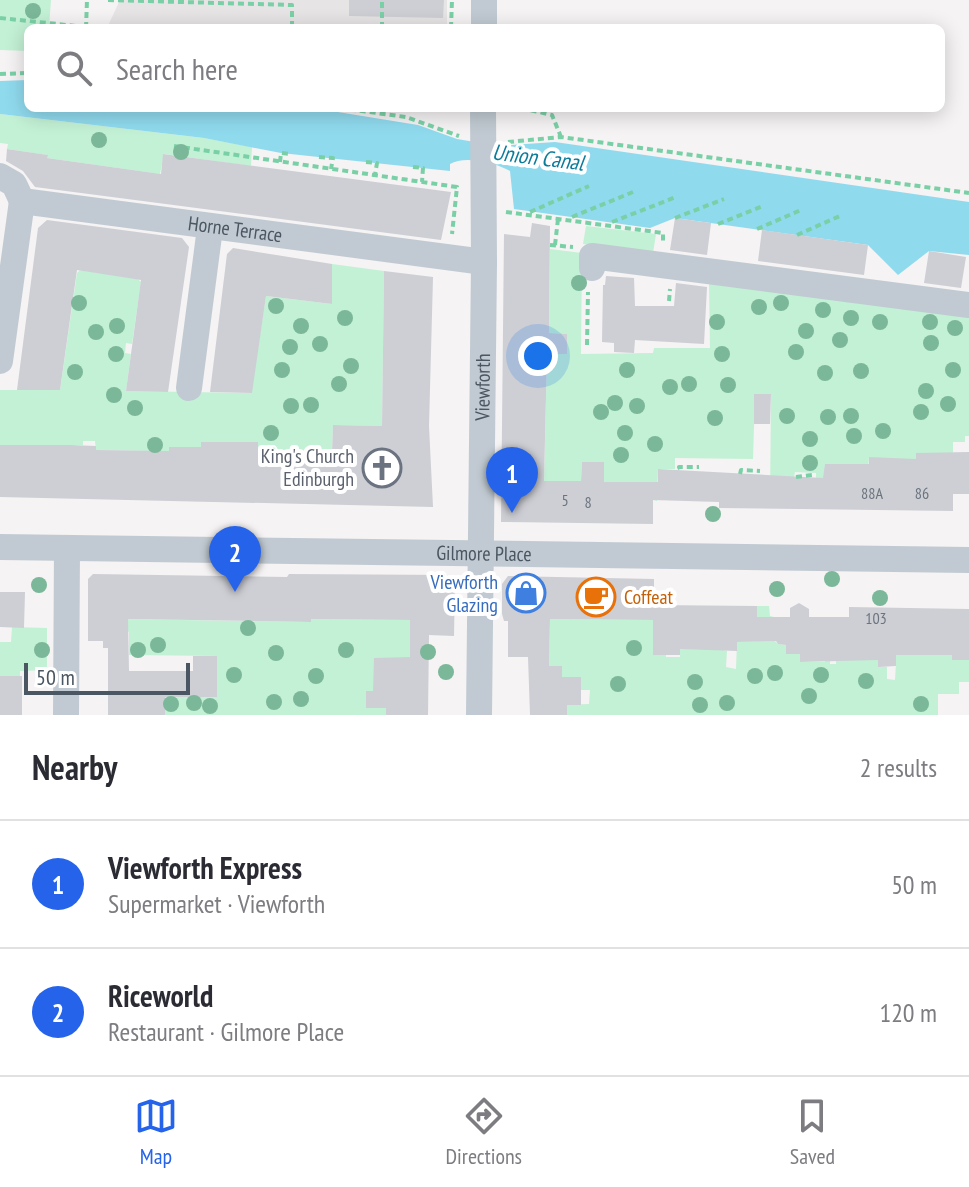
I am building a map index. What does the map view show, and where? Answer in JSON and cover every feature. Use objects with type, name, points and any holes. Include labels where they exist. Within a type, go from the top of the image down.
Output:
[{"type":"street","points":[[484,0],[484,24]]},
{"type":"street","name":"Viewforth","points":[[479,715],[483,112]]},
{"type":"street","points":[[0,176],[14,184],[22,201],[0,361]]},
{"type":"street","name":"Horne Terrace","points":[[22,201],[484,262]]},
{"type":"street","points":[[189,388],[210,228]]},
{"type":"street","points":[[592,268],[592,256],[969,305]]},
{"type":"street","name":"Gilmore Place","points":[[0,547],[969,560]]},
{"type":"street","points":[[66,715],[67,548]]},
{"type":"path","points":[[86,24],[87,0]]},
{"type":"path","points":[[108,0],[292,3],[292,24]]},
{"type":"path","points":[[451,24],[452,0]]},
{"type":"path","points":[[382,2],[382,24]]},
{"type":"path","points":[[0,18],[52,24]]},
{"type":"path","points":[[0,74],[24,73]]},
{"type":"path","points":[[383,112],[470,138]]},
{"type":"path","points":[[539,112],[552,115],[561,137]]},
{"type":"path","points":[[503,142],[561,137],[969,193]]},
{"type":"path","points":[[174,146],[457,187],[455,206]]},
{"type":"path","points":[[280,162],[281,153],[291,154]]},
{"type":"path","points":[[319,157],[333,158],[331,169]]},
{"type":"path","points":[[366,162],[377,163],[375,175]]},
{"type":"path","points":[[413,167],[423,168],[422,182]]},
{"type":"path","points":[[530,212],[589,186]]},
{"type":"path","points":[[572,217],[633,192]]},
{"type":"path","points":[[612,222],[676,197]]},
{"type":"path","points":[[675,218],[724,199]]},
{"type":"path","points":[[504,201],[505,211],[663,233],[663,265]]},
{"type":"path","points":[[718,224],[763,206]]},
{"type":"path","points":[[757,229],[801,210]]},
{"type":"path","points":[[797,235],[842,215]]},
{"type":"path","points":[[555,245],[558,219]]},
{"type":"path","points":[[587,345],[588,273],[592,268]]},
{"type":"path","points":[[680,469],[699,467]]},
{"type":"path","points":[[740,474],[741,470],[760,471]]},
{"type":"path","points":[[796,477],[812,475]]},
{"type":"shaded area","points":[[120,0],[447,0],[447,24],[109,24]]},
{"type":"green space","points":[[0,0],[51,0],[49,24],[24,24],[24,51],[0,50]]},
{"type":"green space","points":[[0,114],[204,138],[252,147],[251,166],[164,154],[160,174],[47,158],[47,155],[7,149],[8,144],[0,143]]},
{"type":"green space","points":[[586,226],[656,234],[653,253],[583,244]]},
{"type":"green space","points":[[550,249],[582,253],[581,354],[653,353],[654,348],[710,348],[709,281],[969,317],[969,436],[965,436],[965,442],[953,442],[953,452],[946,468],[944,454],[916,453],[916,467],[869,457],[868,472],[841,464],[825,464],[823,509],[816,509],[816,473],[795,472],[770,508],[771,394],[755,394],[753,459],[675,458],[675,469],[658,469],[657,501],[653,500],[652,482],[604,482],[604,462],[582,462],[581,481],[552,481],[544,486],[547,354],[567,353],[567,334],[549,333]]},
{"type":"green space","points":[[332,264],[384,271],[382,426],[333,425],[332,453],[258,457],[258,442],[201,442],[201,457],[169,456],[152,451],[96,450],[95,441],[71,445],[71,454],[23,445],[7,454],[7,445],[0,445],[0,390],[60,390],[77,273],[80,270],[141,282],[132,344],[126,343],[125,353],[131,354],[126,391],[251,393],[266,296],[332,304]]},
{"type":"green space","points":[[757,606],[769,606],[770,616],[774,617],[774,640],[786,645],[786,654],[800,654],[801,662],[825,662],[826,617],[830,617],[830,664],[836,664],[836,642],[878,659],[879,666],[887,667],[887,679],[895,680],[896,664],[887,653],[933,655],[952,651],[952,660],[967,660],[969,651],[969,682],[959,682],[959,694],[938,694],[938,715],[567,715],[562,705],[589,704],[590,690],[581,690],[580,677],[562,677],[562,666],[549,666],[550,619],[654,620],[665,640],[666,657],[680,657],[680,640],[727,651],[726,667],[736,669],[737,642],[757,641]]},
{"type":"green space","points":[[123,619],[410,620],[410,635],[423,658],[386,692],[366,691],[366,708],[386,708],[386,715],[165,715],[164,671],[193,671],[194,697],[217,697],[217,656],[129,655],[129,632],[123,629]]},
{"type":"green space","points":[[12,627],[47,628],[47,670],[20,671],[20,676],[0,676],[0,642],[11,642]]},
{"type":"water","name":"Union Canal","points":[[24,80],[24,112],[338,112],[418,125],[457,139],[499,146],[555,142],[969,202],[969,255],[929,251],[898,275],[868,245],[675,218],[650,228],[514,209],[510,171],[497,165],[456,161],[450,164],[450,171],[281,153],[204,138],[0,114],[0,81]]},
{"type":"building","points":[[349,0],[444,0],[443,18],[349,16]]},
{"type":"building","points":[[7,149],[48,155],[47,158],[161,174],[163,154],[451,192],[441,240],[35,187],[23,171],[6,161]]},
{"type":"building","points":[[675,218],[711,223],[707,255],[670,250]]},
{"type":"building","points":[[47,220],[182,238],[189,247],[168,392],[126,391],[141,280],[77,270],[60,390],[17,390],[38,228]]},
{"type":"building","points":[[532,223],[550,226],[549,333],[567,334],[567,354],[547,354],[544,481],[581,481],[582,462],[604,462],[604,482],[658,482],[658,469],[823,478],[825,464],[869,464],[869,457],[916,459],[916,453],[969,452],[969,494],[953,494],[953,511],[719,508],[719,502],[653,500],[653,524],[501,522],[504,234],[530,237]]},
{"type":"building","points":[[762,230],[868,245],[864,275],[758,261]]},
{"type":"building","points":[[233,248],[332,264],[332,304],[266,296],[252,393],[210,392],[227,254]]},
{"type":"building","points":[[929,251],[966,257],[961,288],[924,283]]},
{"type":"building","points":[[384,271],[433,277],[429,426],[433,507],[0,497],[0,445],[71,445],[96,446],[96,450],[169,451],[169,447],[201,447],[201,442],[258,442],[258,452],[332,453],[333,425],[382,426]]},
{"type":"building","points":[[606,276],[634,278],[635,306],[674,306],[676,283],[707,287],[704,344],[635,340],[634,353],[614,352],[614,343],[602,342],[603,285]]},
{"type":"building","points":[[754,394],[771,394],[770,424],[754,424]]},
{"type":"building","points":[[93,574],[287,577],[289,574],[449,575],[455,580],[454,636],[429,635],[428,715],[386,715],[386,708],[366,708],[366,691],[373,691],[374,658],[410,657],[410,620],[128,619],[129,671],[193,671],[193,656],[217,656],[217,697],[165,697],[165,715],[108,715],[108,648],[103,648],[103,641],[88,641],[88,579]]},
{"type":"building","points":[[508,576],[654,579],[654,605],[757,606],[757,617],[790,617],[790,608],[799,603],[809,609],[809,617],[849,617],[849,607],[969,609],[969,660],[952,660],[952,655],[896,655],[896,666],[878,667],[878,660],[800,662],[800,654],[786,654],[786,645],[776,641],[737,642],[737,651],[680,649],[680,655],[653,655],[653,620],[550,619],[549,666],[562,666],[562,677],[581,677],[581,705],[567,705],[567,715],[530,715],[528,657],[508,657],[508,621],[504,621],[502,614],[502,584]]},
{"type":"building","points":[[0,592],[25,592],[24,628],[0,627]]},
{"type":"building","points":[[0,676],[22,676],[22,715],[0,715]]},
{"type":"place","name":"King's Church Edinburgh","points":[[382,468]]},
{"type":"place","name":"Viewforth Express","points":[[512,513]]},
{"type":"place","name":"Riceworld","points":[[235,592]]},
{"type":"place","name":"Viewforth Glazing","points":[[526,593]]},
{"type":"place","name":"Coffeat","points":[[596,597]]}]
